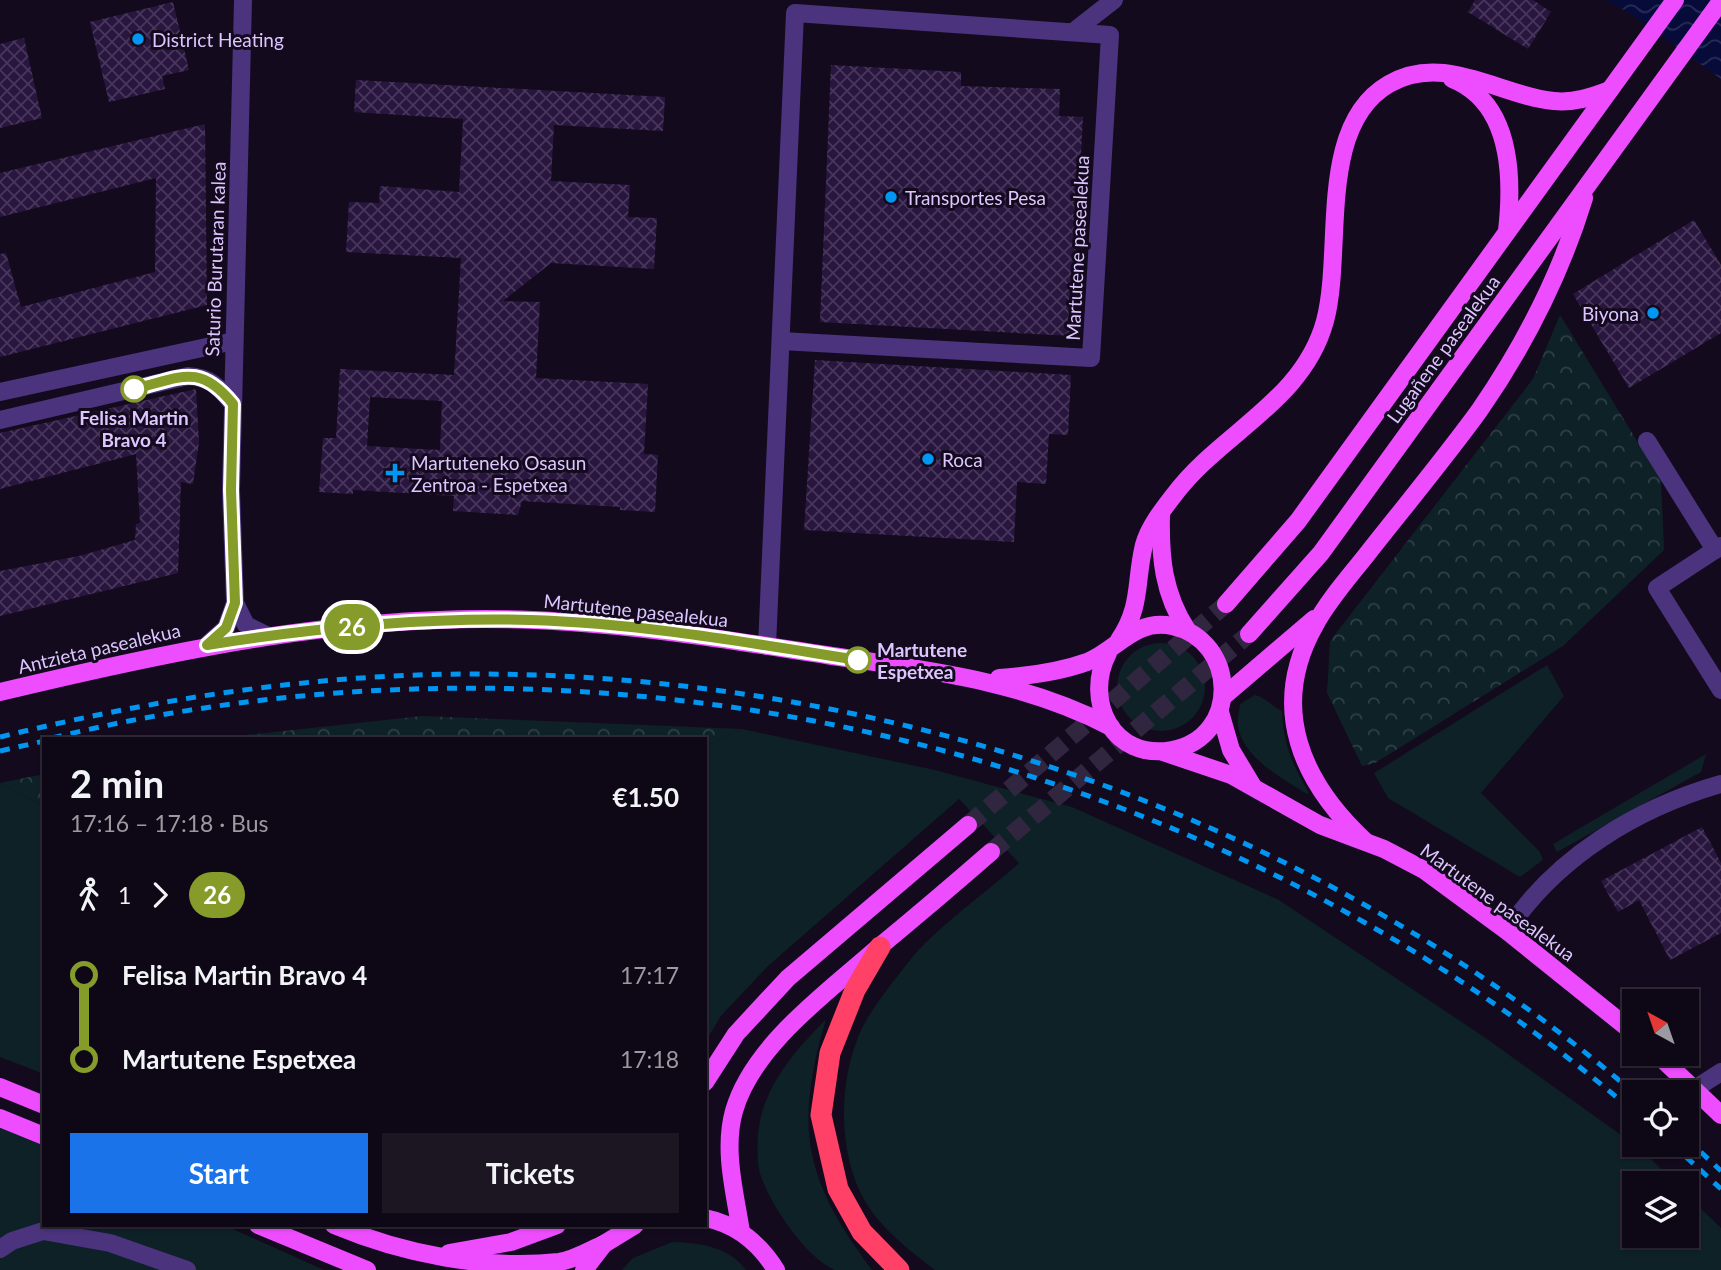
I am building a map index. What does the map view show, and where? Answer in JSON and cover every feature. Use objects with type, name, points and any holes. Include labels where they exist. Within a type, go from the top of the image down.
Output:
[{"type":"highway","points":[[880,947],[855,990],[830,1053],[821,1115],[838,1189],[862,1232],[899,1270]]},
{"type":"main road","name":"Lugañene pasealekua","points":[[1226,604],[1298,521],[1675,0]]},
{"type":"main road","name":"Lugañene pasealekua","points":[[1248,634],[1321,553],[1721,1]]},
{"type":"main road","points":[[1111,727],[1098,699],[1101,667],[1135,612],[1145,541],[1188,478],[1280,396],[1314,349],[1324,324],[1333,278],[1343,153],[1357,117],[1377,92],[1391,83],[1423,73],[1470,77],[1555,102],[1574,101],[1610,90]]},
{"type":"main road","points":[[1439,74],[1459,82],[1484,101],[1500,131],[1510,177],[1506,233]]},
{"type":"main road","points":[[1366,842],[1324,798],[1311,778],[1297,734],[1294,711],[1298,667],[1315,625],[1327,606],[1479,410],[1518,350],[1571,239],[1588,185]]},
{"type":"main road","points":[[1161,514],[1163,579],[1172,605],[1186,630]]},
{"type":"main road","points":[[1163,752],[1197,740],[1210,728],[1222,704],[1327,606]]},
{"type":"main road","name":"Martutene pasealekua","points":[[207,645],[266,635],[443,620],[533,620],[767,646],[973,677],[1046,698],[1111,727],[1134,746],[1209,766],[1252,785],[1296,813],[1424,870],[1507,931],[1622,1023]]},
{"type":"main road","name":"Martutene pasealekua","points":[[973,677],[1041,674],[1114,647],[1134,630],[1152,625],[1169,625],[1186,630],[1203,641],[1216,657],[1223,676],[1222,704],[1231,750],[1252,785]]},
{"type":"main road","name":"Antzieta pasealekua","points":[[0,692],[207,645]]},
{"type":"main road","points":[[707,1079],[736,1034],[788,978],[968,825]]},
{"type":"main road","points":[[741,1232],[728,1150],[734,1110],[750,1077],[775,1043],[807,1009],[992,852]]},
{"type":"main road","points":[[1671,1066],[1687,1080]]},
{"type":"main road","points":[[0,1087],[42,1104]]},
{"type":"main road","points":[[1699,1091],[1721,1115]]},
{"type":"main road","points":[[0,1118],[42,1135]]},
{"type":"main road","points":[[707,1219],[741,1232],[765,1252],[776,1270]]},
{"type":"main road","points":[[263,1227],[367,1270]]},
{"type":"main road","points":[[339,1227],[370,1240],[426,1255],[487,1266],[562,1262],[604,1244],[632,1227]]},
{"type":"main road","points":[[426,1255],[478,1250],[511,1242],[552,1227]]},
{"type":"main road","points":[[584,1270],[604,1244]]},
{"type":"street","name":"Saturio Burutaran kalea","points":[[235,603],[231,490],[243,0]]},
{"type":"street","points":[[1073,32],[1114,0]]},
{"type":"street","name":"Martutene pasealekua","points":[[767,646],[796,6],[1110,35],[1091,358],[781,341]]},
{"type":"street","points":[[0,392],[234,341]]},
{"type":"street","points":[[0,420],[188,376],[203,377],[214,382],[233,404]]},
{"type":"street","points":[[1647,441],[1718,548],[1657,588],[1721,690]]},
{"type":"street","points":[[235,603],[246,625],[266,635]]},
{"type":"street","points":[[207,645],[226,628],[235,603]]},
{"type":"street","points":[[1507,931],[1524,905],[1574,855],[1678,797],[1721,784]]},
{"type":"street","points":[[1699,1086],[1721,1072]]},
{"type":"street","points":[[0,1249],[12,1241],[43,1231],[110,1243],[187,1270]]},
{"type":"green space","points":[[1560,315],[1661,480],[1664,550],[1563,646],[1375,763],[1362,766],[1327,693],[1330,641],[1533,379]]},
{"type":"green space","points":[[1161,643],[1178,646],[1192,656],[1202,670],[1205,687],[1202,704],[1192,718],[1178,728],[1161,731],[1144,728],[1130,718],[1120,704],[1117,687],[1120,670],[1130,656],[1144,646]]},
{"type":"green space","points":[[1547,665],[1564,696],[1481,793],[1540,852],[1543,860],[1520,877],[1388,798],[1374,773]]},
{"type":"green space","points":[[1255,695],[1282,711],[1284,734],[1290,754],[1309,793],[1287,782],[1265,766],[1241,737],[1238,724],[1240,704]]},
{"type":"green space","points":[[422,716],[742,729],[707,745],[707,737],[229,737]]},
{"type":"green space","points":[[742,729],[935,770],[1072,807],[1279,900],[1487,1039],[1622,1136],[1622,1157],[1649,1157],[1663,1171],[1622,1171],[1622,1248],[1699,1248],[1699,1207],[1721,1228],[1721,1270],[935,1270],[889,1231],[863,1197],[853,1175],[847,1150],[844,1099],[853,1050],[867,1019],[887,990],[925,943],[1019,863],[959,799],[768,966],[721,1016],[707,1039],[707,745]]},
{"type":"green space","points":[[1706,754],[1701,772],[1557,852],[1553,844]]},
{"type":"green space","points":[[42,774],[42,805],[0,783]]},
{"type":"green space","points":[[0,783],[42,805],[42,1073],[0,1057]]},
{"type":"green space","points":[[826,1019],[810,1091],[812,1151],[819,1179],[832,1208],[872,1270],[835,1270],[812,1254],[778,1211],[759,1169],[758,1131],[768,1096],[793,1055]]},
{"type":"green space","points":[[0,1124],[42,1143],[42,1227],[228,1227],[324,1270],[0,1270]]},
{"type":"green space","points":[[672,1242],[713,1247],[731,1256],[746,1270],[622,1270],[633,1258]]},
{"type":"water","points":[[1606,0],[1721,0],[1721,79],[1631,14]]},
{"type":"building","points":[[1475,0],[1533,0],[1551,12],[1528,49],[1468,12]]},
{"type":"building","name":"District Heating","points":[[173,2],[189,70],[162,76],[165,89],[109,102],[90,22]]},
{"type":"building","points":[[24,38],[42,118],[0,128],[0,44]]},
{"type":"building","points":[[831,65],[961,72],[961,86],[1060,89],[1059,116],[1083,117],[1071,336],[820,322]]},
{"type":"building","points":[[356,80],[665,97],[663,131],[554,125],[551,181],[630,185],[628,217],[657,218],[654,269],[551,263],[503,301],[540,302],[536,378],[648,384],[644,454],[658,455],[655,512],[522,501],[518,515],[453,511],[454,496],[353,490],[353,494],[319,492],[323,438],[336,438],[340,369],[454,375],[461,258],[346,252],[349,202],[379,203],[380,186],[459,192],[463,119],[354,112]],"holes":[[[370,397],[442,401],[440,450],[367,446]]]},
{"type":"building","points":[[205,124],[207,305],[0,357],[0,254],[6,253],[21,307],[155,272],[156,178],[0,217],[0,173]]},
{"type":"building","name":"Biyona","points":[[1694,220],[1721,265],[1721,333],[1629,388],[1573,294]]},
{"type":"building","name":"Roca","points":[[815,360],[1071,375],[1068,435],[1049,434],[1046,484],[1017,482],[1014,542],[804,530]]},
{"type":"building","points":[[196,389],[199,442],[193,484],[181,482],[178,573],[0,616],[0,571],[79,556],[135,540],[136,524],[140,523],[136,454],[0,489],[0,433]]},
{"type":"building","points":[[1702,827],[1721,863],[1721,933],[1670,960],[1639,900],[1618,912],[1601,881]]},
{"type":"tunnel","points":[[968,825],[1226,604]]},
{"type":"tunnel","points":[[991,852],[1249,634]]},
{"type":"railway","points":[[0,737],[120,711],[240,691],[301,683],[423,675],[484,674],[639,681],[794,702],[947,736],[1096,783],[1241,842],[1380,913],[1511,997],[1622,1084]]},
{"type":"railway","points":[[58,737],[259,701],[470,688],[680,700],[888,737],[1090,797],[1284,879],[1466,985],[1622,1103]]},
{"type":"railway","points":[[0,751],[42,741]]},
{"type":"railway","points":[[1699,1150],[1721,1171]]},
{"type":"railway","points":[[1686,1157],[1721,1189]]},
{"type":"bus line","name":"26","points":[[134,389],[188,376],[203,377],[214,382],[233,404],[231,490],[235,603],[226,628],[218,638],[207,645],[266,635],[443,620],[533,620],[620,627],[858,660]]},
{"type":"place","name":"District Heating","points":[[138,39]]},
{"type":"place","name":"Transportes Pesa","points":[[891,197]]},
{"type":"place","name":"Biyona","points":[[1653,313]]},
{"type":"place","name":"Felisa Martin Bravo 4","points":[[134,389]]},
{"type":"place","name":"Roca","points":[[928,459]]},
{"type":"place","name":"Martuteneko Osasun Zentroa - Espetxea","points":[[395,473]]},
{"type":"place","name":"Martutene Espetxea","points":[[858,660]]}]
